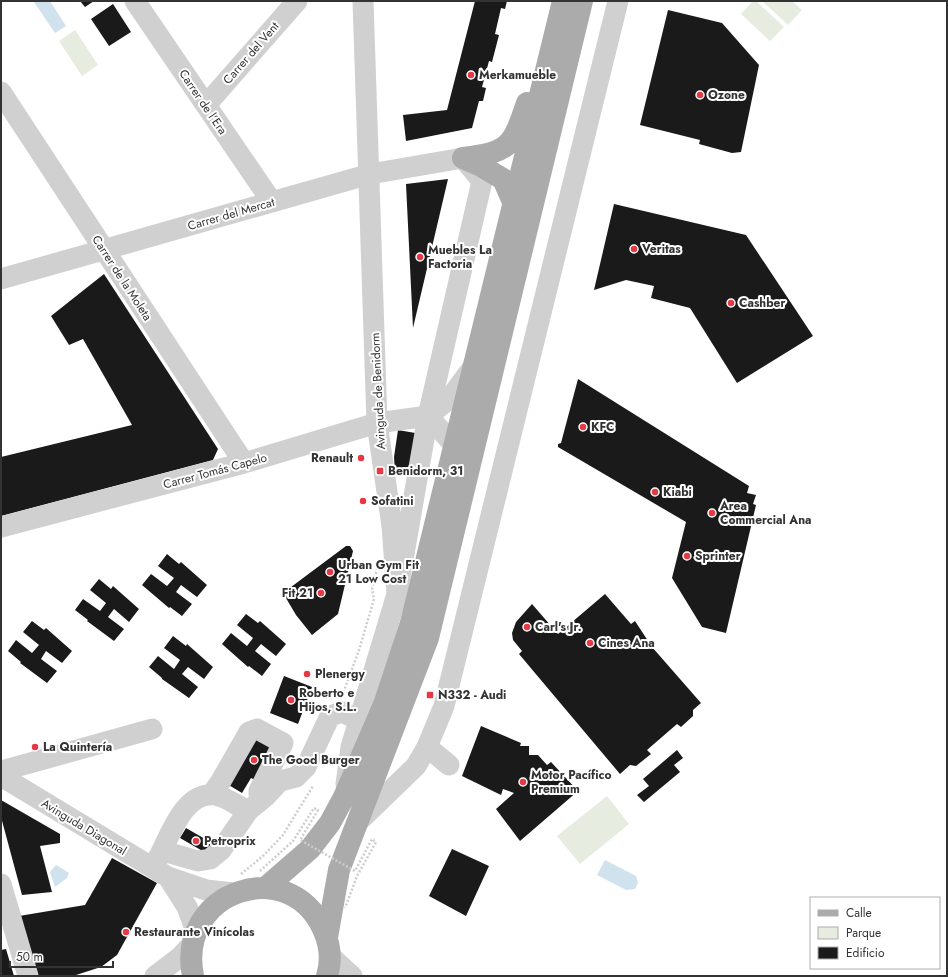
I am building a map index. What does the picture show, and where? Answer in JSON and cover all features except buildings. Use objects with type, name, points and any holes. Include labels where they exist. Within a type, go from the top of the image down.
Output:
[{"type":"main road","points":[[463,158],[496,152],[509,145],[522,118],[562,1]]},
{"type":"main road","points":[[193,976],[191,955],[194,937],[211,908],[234,894],[254,888],[315,843],[330,823],[344,797],[385,702],[411,623],[514,204],[562,1]]},
{"type":"main road","points":[[328,956],[339,870],[428,638],[582,1]]},
{"type":"main road","points":[[463,158],[481,166],[503,179],[514,204]]},
{"type":"main road","points":[[263,880],[296,898],[309,908],[316,917],[328,956]]},
{"type":"street","name":"Carrer de l’Era","points":[[135,1],[272,202]]},
{"type":"street","name":"Carrer del Vent","points":[[206,105],[297,1]]},
{"type":"street","name":"Avinguda de Benidorm","points":[[344,797],[351,747],[397,594],[392,526],[378,423],[363,1]]},
{"type":"street","points":[[358,822],[416,766],[427,747],[444,706],[618,1]]},
{"type":"street","name":"Carrer de la Moleta","points":[[1,92],[244,463]]},
{"type":"street","name":"Carrer del Mercat","points":[[1,279],[370,174],[463,158]]},
{"type":"street","points":[[397,594],[428,416],[482,181],[463,158]]},
{"type":"street","points":[[428,416],[450,398],[475,364]]},
{"type":"street","points":[[428,416],[455,446]]},
{"type":"street","name":"Carrer Tomás Capelo","points":[[1,527],[244,463],[378,423],[428,416]]},
{"type":"street","points":[[163,851],[198,861],[210,859],[221,850],[254,806],[280,781],[296,777],[306,767],[330,716],[342,712],[359,720]]},
{"type":"street","points":[[1,771],[152,729]]},
{"type":"street","points":[[211,795],[221,782],[250,732],[257,729],[283,743],[283,747],[259,791],[254,806]]},
{"type":"street","points":[[427,747],[449,765]]},
{"type":"street","name":"Avinguda Diagonal","points":[[1,776],[160,873],[206,890],[234,894]]},
{"type":"street","points":[[160,873],[163,851],[183,810],[196,797],[206,794],[217,795],[254,806]]},
{"type":"street","name":"Avinguda Diagonal","points":[[160,873],[187,907],[194,937]]},
{"type":"street","points":[[1,884],[7,934],[28,976]]},
{"type":"street","points":[[155,976],[180,957],[194,937]]},
{"type":"street","points":[[328,956],[352,976]]},
{"type":"path","points":[[263,880],[293,841],[314,808],[318,810],[300,840],[355,871],[372,839],[376,842],[357,876],[345,908]]},
{"type":"green space","points":[[753,1],[756,1],[784,27],[770,41],[741,14]]},
{"type":"green space","points":[[762,1],[792,1],[802,10],[788,25]]},
{"type":"green space","points":[[75,30],[98,65],[82,76],[59,41]]},
{"type":"green space","points":[[607,796],[629,824],[580,864],[557,836]]},
{"type":"water","points":[[50,1],[66,26],[55,33],[34,2]]},
{"type":"water","points":[[605,860],[636,876],[638,883],[635,889],[626,890],[597,875]]},
{"type":"water","points":[[56,865],[69,873],[67,878],[55,887],[50,872]]},
{"type":"place","name":"Merkamueble","points":[[471,75]]},
{"type":"place","name":"Ozone","points":[[700,95]]},
{"type":"place","name":"Veritas","points":[[634,249]]},
{"type":"place","name":"Muebles La Factoria","points":[[420,257]]},
{"type":"place","name":"Cashber","points":[[731,303]]},
{"type":"place","name":"KFC","points":[[583,427]]},
{"type":"place","name":"Renault","points":[[361,458]]},
{"type":"place","name":"Benidorm, 31","points":[[380,471]]},
{"type":"place","name":"Kiabi","points":[[655,492]]},
{"type":"place","name":"Sofatini","points":[[363,501]]},
{"type":"place","name":"Area Commercial Ana","points":[[712,513]]},
{"type":"place","name":"Sprinter","points":[[687,556]]},
{"type":"place","name":"Urban Gym Fit 21 Low Cost","points":[[330,572]]},
{"type":"place","name":"Fit 21","points":[[321,593]]},
{"type":"place","name":"Carl's Jr.","points":[[527,627]]},
{"type":"place","name":"Cines Ana","points":[[590,643]]},
{"type":"place","name":"Plenergy","points":[[307,674]]},
{"type":"place","name":"N332 - Audi","points":[[430,695]]},
{"type":"place","name":"Roberto e Hijos, S.L.","points":[[291,700]]},
{"type":"place","name":"La Quintería","points":[[35,747]]},
{"type":"place","name":"The Good Burger","points":[[254,760]]},
{"type":"place","name":"Motor Pacífico Premium","points":[[523,782]]},
{"type":"place","name":"Petroprix","points":[[196,841]]},
{"type":"place","name":"Restaurante Vinícolas","points":[[126,932]]}]
